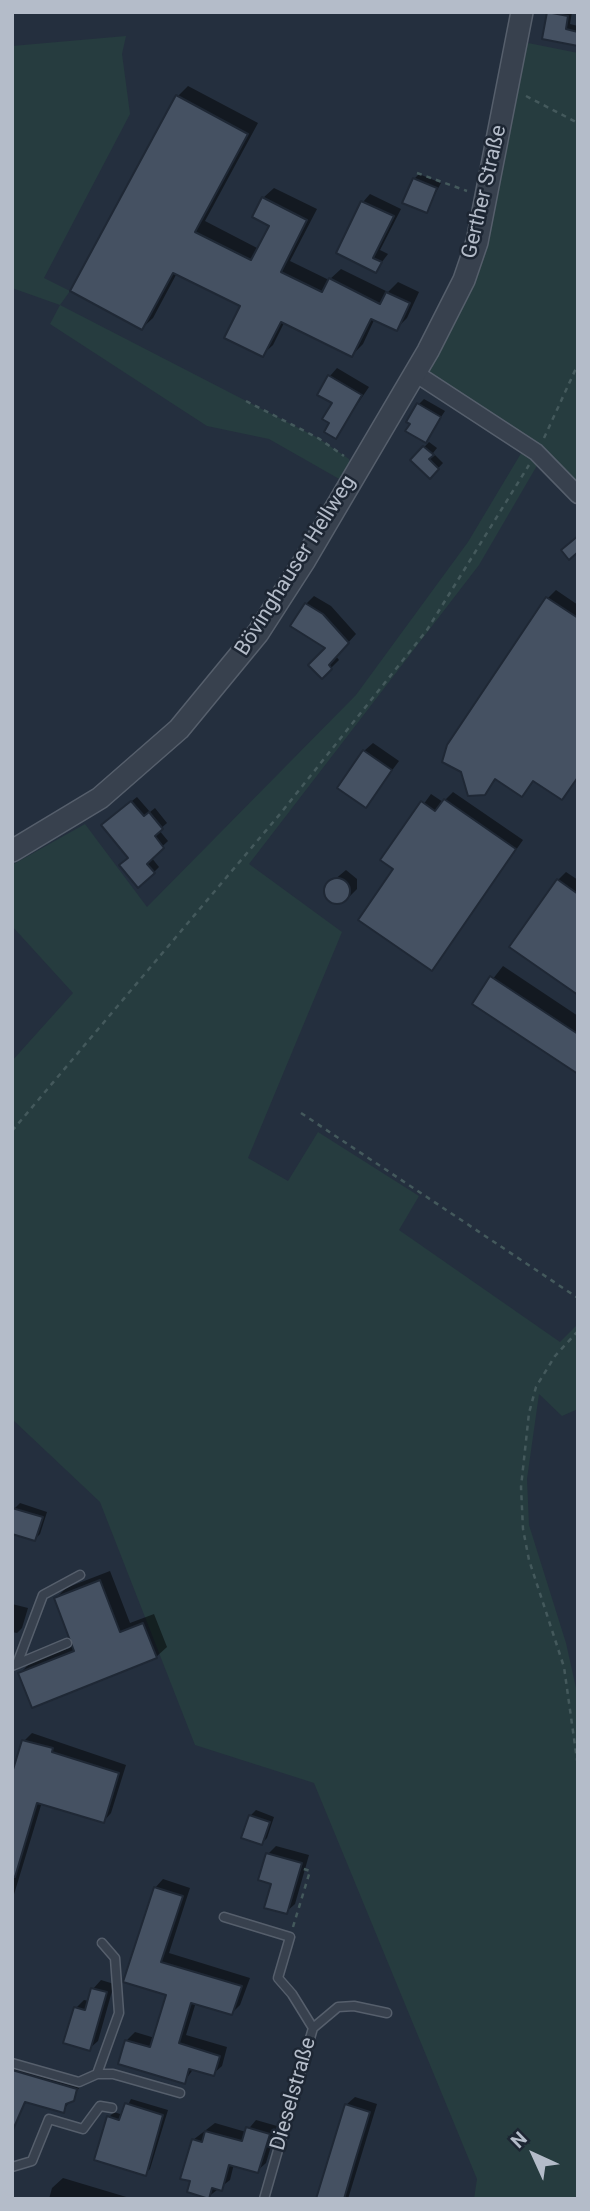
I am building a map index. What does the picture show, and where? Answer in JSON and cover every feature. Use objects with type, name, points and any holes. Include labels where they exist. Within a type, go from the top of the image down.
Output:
[{"type":"street","name":"Gerther Straße","points":[[358,468],[415,373],[464,279],[477,242],[522,12]]},
{"type":"street","points":[[415,373],[536,452],[578,495]]},
{"type":"street","name":"Bövinghauser Hellweg","points":[[12,851],[100,799],[179,729],[258,633],[358,468]]},
{"type":"lane","points":[[14,1665],[43,1595],[80,1576]]},
{"type":"lane","points":[[14,1665],[67,1643]]},
{"type":"lane","points":[[224,1917],[290,1937]]},
{"type":"lane","name":"Dieselstraße","points":[[264,2199],[313,2028],[292,1994],[278,1978],[290,1937]]},
{"type":"lane","points":[[97,2074],[119,2013],[115,1958],[102,1943]]},
{"type":"lane","points":[[313,2028],[338,2007],[354,2006],[387,2013]]},
{"type":"lane","points":[[12,2063],[79,2081],[97,2074],[113,2074],[180,2093]]},
{"type":"lane","points":[[12,2166],[32,2161],[48,2119],[83,2129],[100,2106],[112,2108]]},
{"type":"path","points":[[507,88],[532,97],[578,123]]},
{"type":"path","points":[[416,173],[486,198]]},
{"type":"path","points":[[12,1130],[280,814],[427,630],[536,452],[578,364]]},
{"type":"path","points":[[246,401],[318,438],[358,468]]},
{"type":"path","points":[[301,1113],[578,1298]]},
{"type":"path","points":[[578,1331],[555,1356],[536,1387],[527,1426],[521,1487],[523,1529],[529,1560],[564,1667],[578,1767]]},
{"type":"path","points":[[290,1937],[310,1871],[300,1868]]},
{"type":"green space","points":[[126,36],[122,54],[130,114],[44,278],[70,291],[60,305],[12,288],[12,46]]},
{"type":"green space","points":[[518,41],[578,53],[578,495],[542,457],[479,565],[249,864],[342,932],[248,1158],[288,1181],[318,1132],[419,1196],[399,1230],[560,1342],[578,1324],[578,1409],[562,1416],[539,1394],[527,1479],[529,1525],[566,1643],[578,1697],[578,2199],[474,2199],[477,2179],[314,1783],[195,1745],[100,1502],[12,1419],[12,1061],[73,993],[12,926],[12,865],[85,824],[147,907],[356,695],[468,542],[523,450],[417,372],[452,311]]},
{"type":"green space","points":[[60,305],[318,438],[349,459],[349,467],[341,480],[269,439],[207,426],[50,324]]},
{"type":"building","points":[[547,12],[568,16],[566,29],[578,32],[578,46],[542,39]]},
{"type":"building","points":[[176,95],[248,134],[195,232],[251,260],[269,226],[252,217],[262,197],[307,220],[281,272],[322,292],[329,278],[380,304],[386,292],[410,303],[397,331],[371,319],[352,357],[281,322],[263,357],[224,338],[240,306],[173,273],[142,330],[70,291]]},
{"type":"building","points":[[413,178],[437,188],[427,213],[402,203]]},
{"type":"building","points":[[361,201],[394,216],[373,258],[382,262],[376,273],[336,253]]},
{"type":"building","points":[[328,375],[362,395],[336,439],[324,432],[329,423],[322,419],[332,403],[317,395]]},
{"type":"building","points":[[417,403],[441,417],[426,443],[405,431],[410,424],[406,422]]},
{"type":"building","points":[[423,446],[434,455],[429,459],[439,469],[430,479],[410,460]]},
{"type":"building","points":[[578,536],[578,552],[569,560],[561,550]]},
{"type":"building","points":[[546,597],[578,618],[578,777],[562,800],[533,781],[522,797],[495,779],[485,795],[468,796],[461,772],[442,762],[447,745]]},
{"type":"building","points":[[305,603],[323,614],[349,643],[329,665],[332,669],[322,679],[308,665],[325,648],[290,626]]},
{"type":"building","points":[[363,750],[392,770],[366,808],[337,788]]},
{"type":"building","points":[[444,799],[516,849],[432,971],[358,920],[393,869],[380,860],[421,801],[435,811]]},
{"type":"building","points":[[131,801],[144,816],[149,812],[163,829],[155,836],[164,848],[147,864],[155,873],[138,888],[119,865],[128,858],[101,825]]},
{"type":"building","points":[[337,878],[346,882],[350,891],[346,900],[337,904],[328,900],[324,891],[328,882]]},
{"type":"building","points":[[557,879],[578,894],[578,995],[509,947]]},
{"type":"building","points":[[490,976],[578,1034],[578,1074],[472,1004]]},
{"type":"building","points":[[12,1508],[43,1517],[35,1541],[12,1534]]},
{"type":"building","points":[[100,1580],[120,1632],[143,1623],[157,1658],[32,1708],[18,1673],[74,1651],[54,1598]]},
{"type":"building","points":[[22,1740],[53,1748],[52,1752],[119,1773],[104,1823],[37,1803],[15,1877],[12,1876],[12,1773]]},
{"type":"building","points":[[249,1815],[270,1822],[262,1845],[241,1838]]},
{"type":"building","points":[[266,1853],[302,1863],[287,1914],[264,1908],[271,1884],[258,1880]]},
{"type":"building","points":[[154,1887],[183,1896],[161,1962],[242,1986],[232,2015],[191,2003],[179,2043],[220,2056],[214,2076],[189,2069],[185,2084],[118,2064],[125,2040],[150,2047],[166,1995],[123,1982]]},
{"type":"building","points":[[91,1988],[107,1992],[90,2051],[63,2043],[74,2007],[85,2010]]},
{"type":"building","points":[[12,2070],[77,2089],[74,2101],[66,2104],[64,2113],[25,2102],[12,2132]]},
{"type":"building","points":[[125,2103],[163,2115],[146,2176],[94,2160],[107,2116],[119,2120]]},
{"type":"building","points":[[345,2104],[370,2112],[344,2199],[316,2199]]},
{"type":"building","points":[[246,2127],[270,2134],[258,2173],[229,2165],[222,2191],[212,2188],[209,2199],[187,2192],[190,2181],[180,2179],[192,2139],[202,2142],[205,2131],[242,2141]]}]
